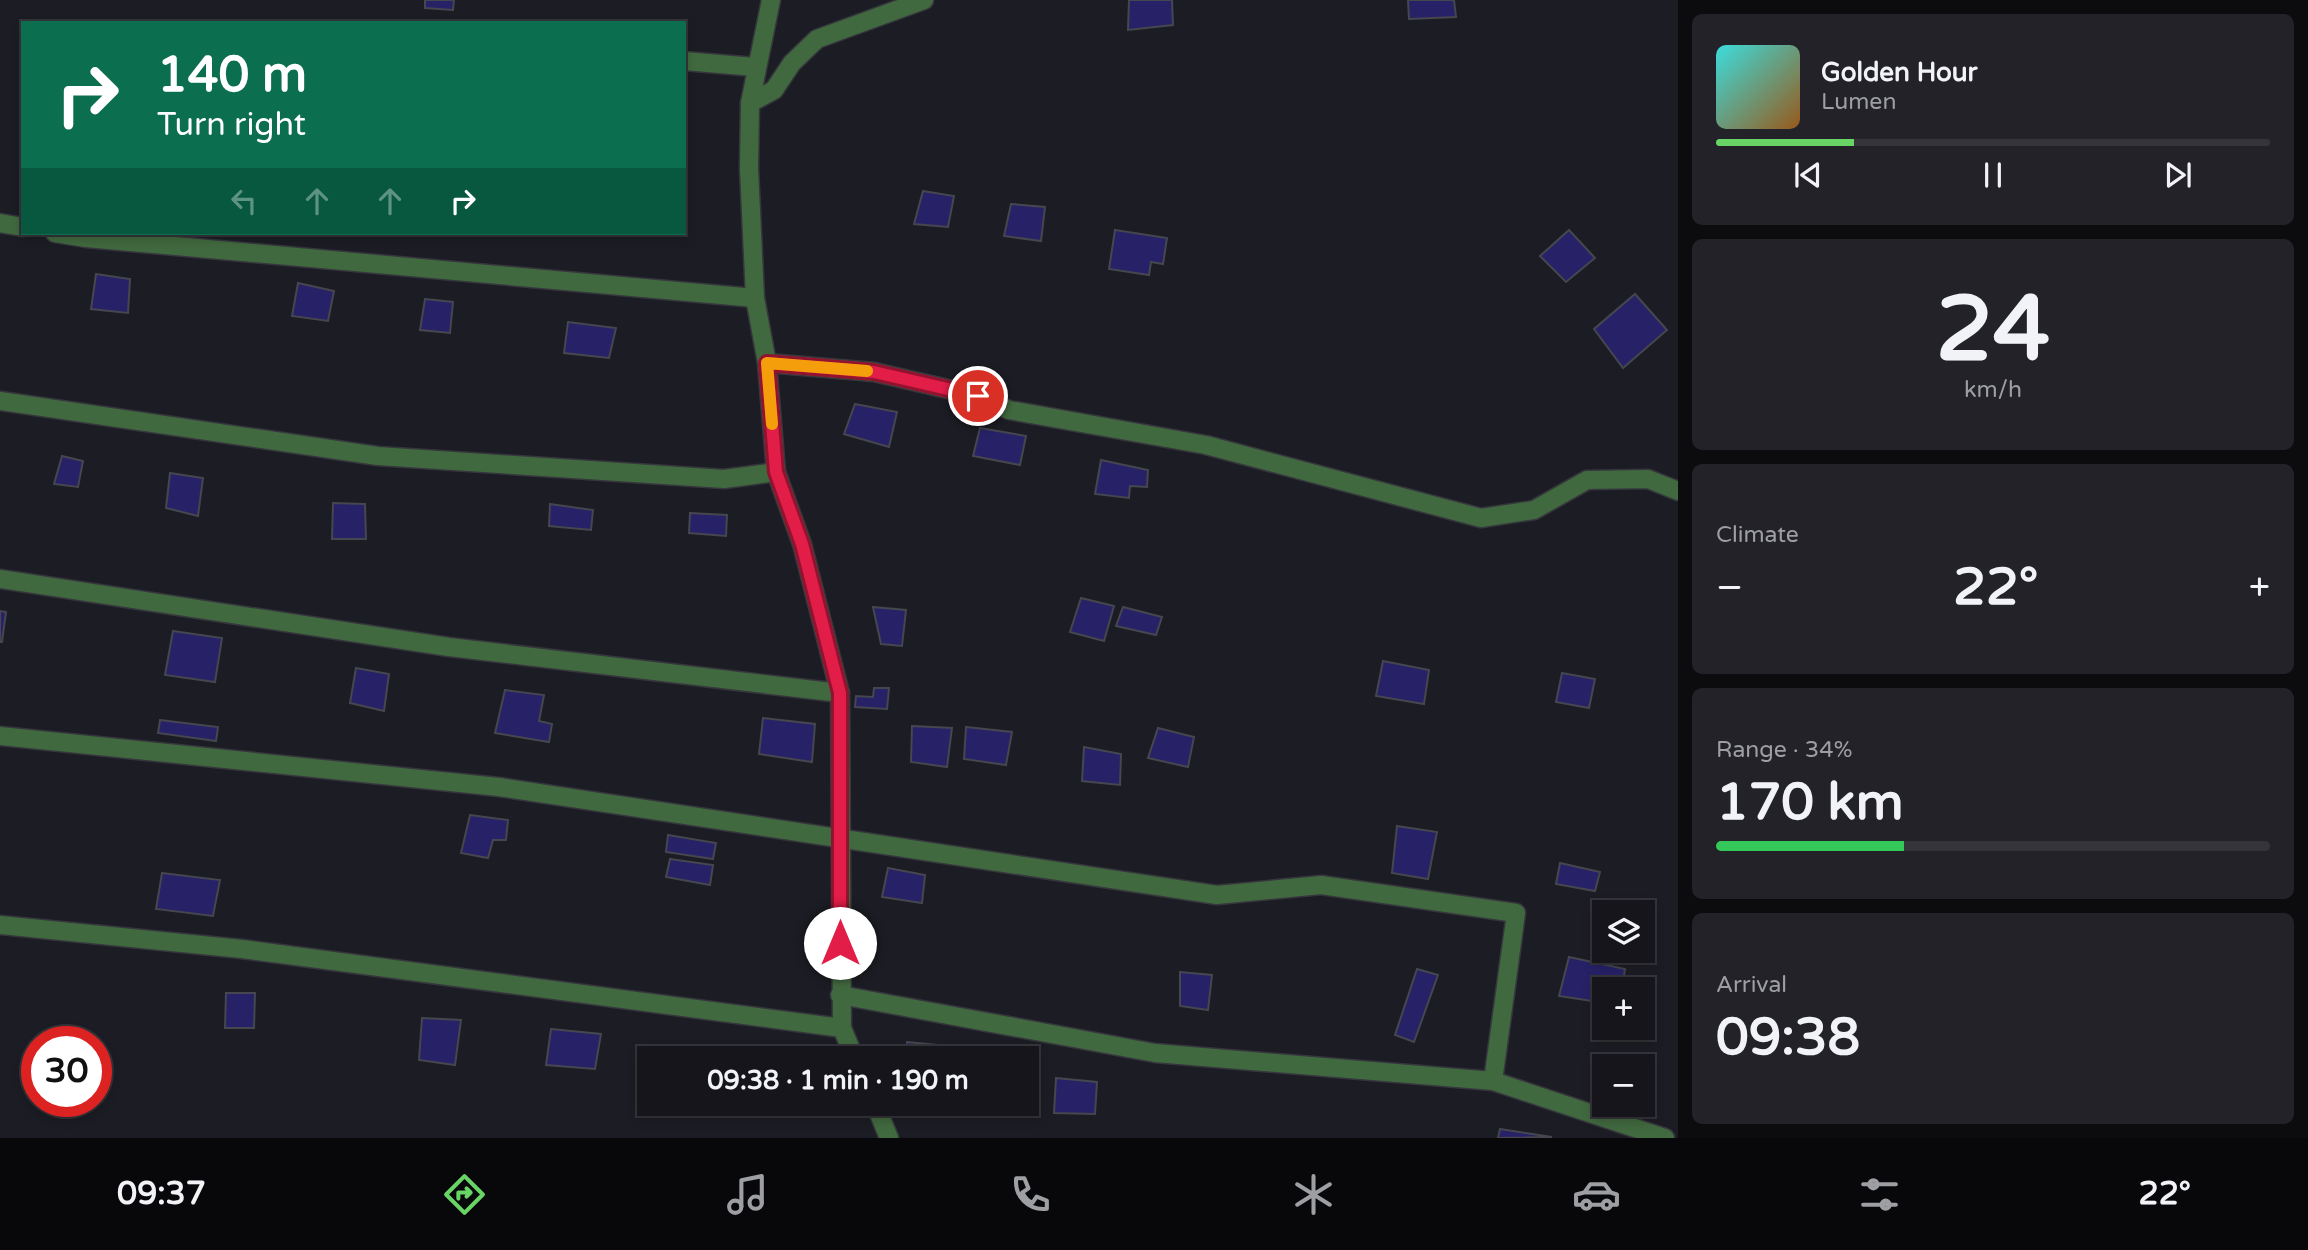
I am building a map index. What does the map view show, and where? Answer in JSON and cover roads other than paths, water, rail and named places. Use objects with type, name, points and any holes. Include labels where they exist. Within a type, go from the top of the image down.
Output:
[{"type":"street","points":[[771,0],[755,67],[750,103],[749,168],[755,298],[767,363],[776,472],[802,544],[840,693],[840,995],[842,1028],[850,1046]]},
{"type":"street","points":[[750,103],[774,90],[792,63],[817,39],[924,0]]},
{"type":"street","points":[[686,61],[755,67]]},
{"type":"street","points":[[0,223],[21,227]]},
{"type":"street","points":[[67,235],[755,298]]},
{"type":"street","points":[[767,363],[874,372],[978,396],[1009,410],[1206,445],[1481,518],[1534,510],[1587,480],[1648,479],[1678,491]]},
{"type":"street","points":[[0,401],[378,456],[724,479],[776,472]]},
{"type":"street","points":[[0,579],[449,647],[840,693]]},
{"type":"street","points":[[0,736],[499,787],[841,841],[1217,895],[1321,885],[1517,913],[1493,1081]]},
{"type":"street","points":[[0,925],[242,949],[842,1028]]},
{"type":"street","points":[[840,995],[1155,1053],[1493,1081],[1665,1138]]},
{"type":"street","points":[[880,1116],[889,1138]]}]
